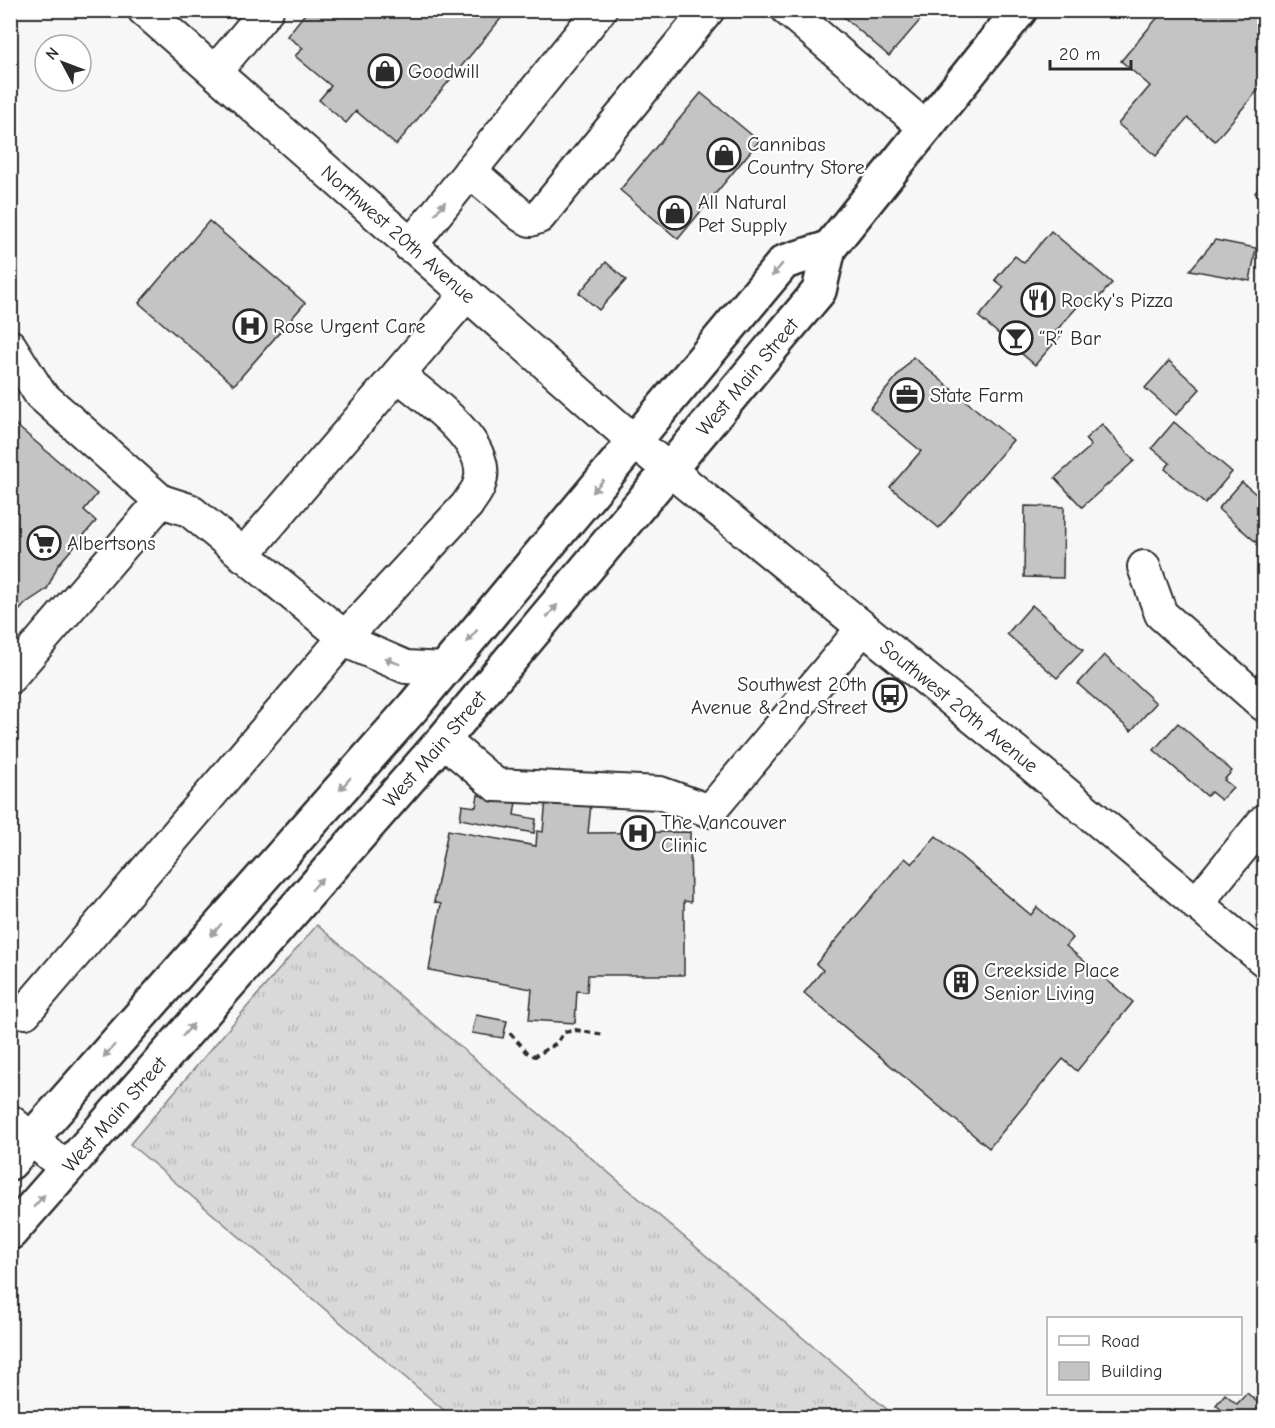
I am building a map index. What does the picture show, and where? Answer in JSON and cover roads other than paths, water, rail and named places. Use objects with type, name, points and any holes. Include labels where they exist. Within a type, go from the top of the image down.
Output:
[{"type":"highway","name":"West Main Street","points":[[10,1163],[21,1130],[445,669],[653,456],[819,291],[829,248],[1020,10]]},
{"type":"highway","name":"West Main Street","points":[[10,1233],[443,740],[653,456],[784,262],[829,248]]},
{"type":"street","name":"Northwest 20th Avenue","points":[[144,10],[410,246],[653,456]]},
{"type":"street","points":[[215,72],[267,10]]},
{"type":"street","points":[[410,246],[600,10]]},
{"type":"street","points":[[470,171],[522,216],[531,220],[539,217],[708,10]]},
{"type":"street","points":[[792,12],[926,128]]},
{"type":"street","points":[[243,555],[466,295]]},
{"type":"street","points":[[10,346],[40,394],[161,501],[189,510],[353,644],[406,667],[445,669]]},
{"type":"street","points":[[25,1012],[345,637],[467,505],[480,483],[479,461],[459,426],[398,375]]},
{"type":"street","name":"Southwest 20th Avenue","points":[[653,456],[1025,759],[1264,960]]},
{"type":"street","points":[[10,677],[161,501]]},
{"type":"street","points":[[1144,567],[1161,614],[1264,705]]},
{"type":"street","points":[[443,740],[496,784],[660,793],[711,811],[863,628]]},
{"type":"street","points":[[1196,904],[1264,821]]},
{"type":"street","points":[[21,1130],[67,1169]]},
{"type":"place","name":"Goodwill","points":[[385,71]]},
{"type":"place","name":"Cannibas Country Store","points":[[724,155]]},
{"type":"place","name":"All Natural Pet Supply","points":[[675,213]]},
{"type":"place","name":"Rocky's Pizza","points":[[1038,300]]},
{"type":"place","name":"Rose Urgent Care","points":[[250,326]]},
{"type":"place","name":"“R” Bar","points":[[1016,338]]},
{"type":"place","name":"State Farm","points":[[907,395]]},
{"type":"place","name":"Albertsons","points":[[44,543]]},
{"type":"place","name":"Southwest 20th Avenue & 2nd Street","points":[[890,695]]},
{"type":"place","name":"The Vancouver Clinic","points":[[638,833]]},
{"type":"place","name":"Creekside Place Senior Living","points":[[961,982]]}]
